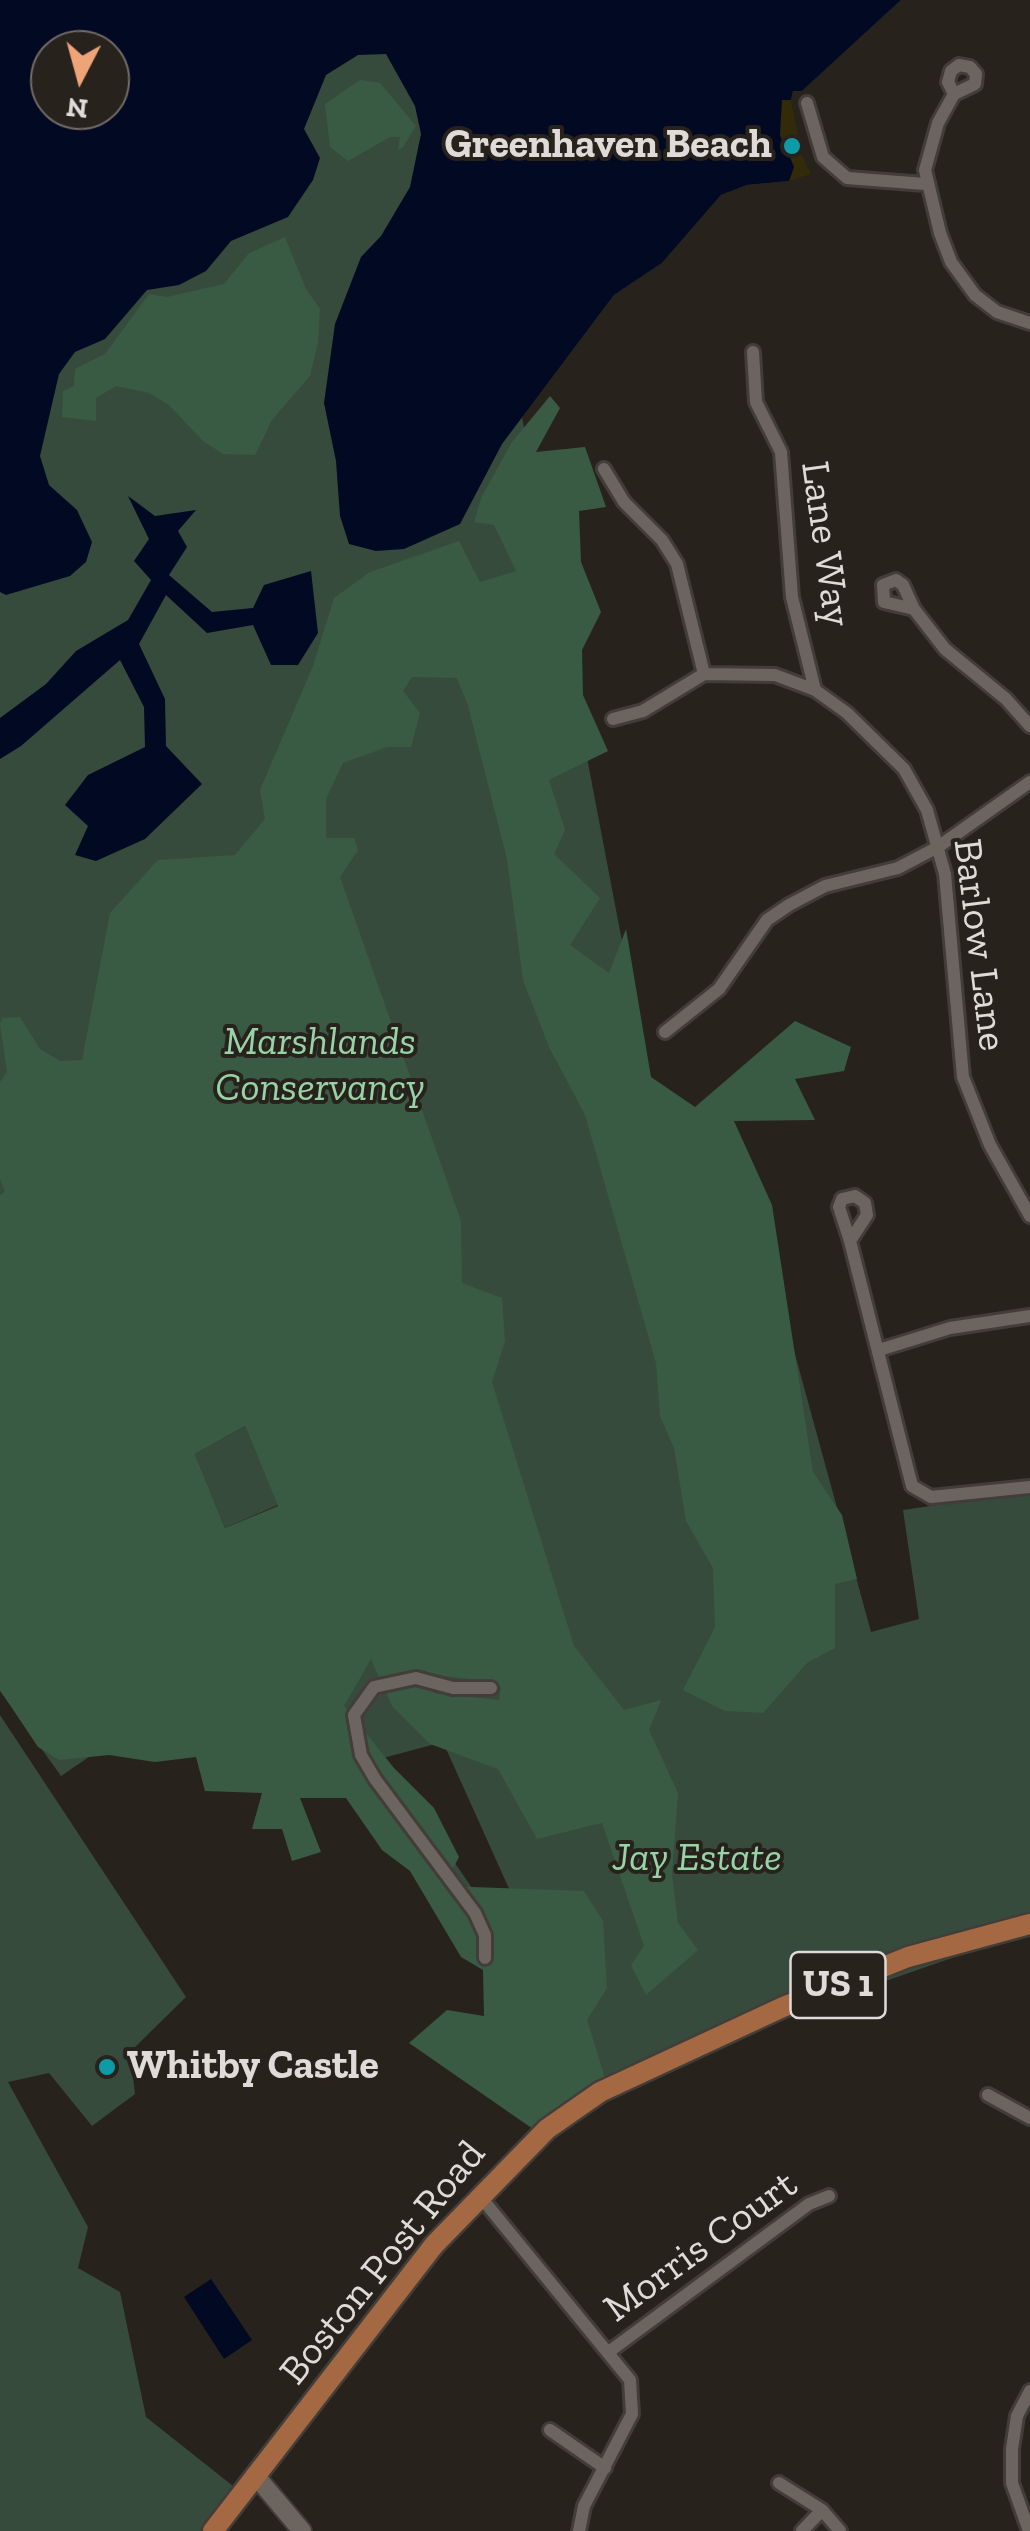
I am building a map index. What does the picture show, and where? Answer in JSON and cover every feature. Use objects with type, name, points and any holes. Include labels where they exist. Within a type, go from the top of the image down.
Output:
[{"type":"main road","name":"Boston Post Road","points":[[214,2531],[434,2245],[547,2128],[600,2092],[669,2057],[908,1956],[1030,1924]]},
{"type":"street","points":[[954,94],[938,124],[925,184],[952,262],[975,295],[997,312],[1030,323]]},
{"type":"street","points":[[808,103],[823,156],[846,178],[925,184]]},
{"type":"street","name":"Lane Way","points":[[753,352],[756,402],[781,452],[792,596],[815,690]]},
{"type":"street","points":[[604,469],[624,502],[662,540],[677,564],[704,674],[643,711],[613,719]]},
{"type":"street","points":[[914,609],[944,649],[1006,699],[1030,726]]},
{"type":"street","name":"Barlow Lane","points":[[704,674],[776,675],[815,690],[882,744],[904,770],[927,810],[938,847],[951,914],[964,1076],[990,1145],[1030,1216]]},
{"type":"street","points":[[665,1032],[720,989],[760,930],[789,905],[825,886],[898,868],[938,847],[1030,782]]},
{"type":"street","points":[[850,1241],[912,1486],[932,1497],[1030,1487]]},
{"type":"street","points":[[879,1350],[950,1328],[1030,1316]]},
{"type":"street","points":[[485,1958],[485,1935],[474,1912],[375,1779],[361,1754],[354,1716],[374,1687],[416,1678],[453,1688],[490,1688]]},
{"type":"street","points":[[988,2095],[1030,2118]]},
{"type":"street","points":[[479,2195],[630,2380],[632,2414],[584,2506],[579,2531]]},
{"type":"street","name":"Morris Court","points":[[610,2351],[809,2204],[828,2196]]},
{"type":"street","points":[[1029,2531],[1012,2483],[1018,2416],[1030,2390]]},
{"type":"street","points":[[550,2430],[605,2468]]},
{"type":"street","points":[[255,2475],[302,2531]]},
{"type":"street","points":[[779,2483],[822,2510],[840,2531]]},
{"type":"street","points":[[802,2531],[822,2510]]},
{"type":"green space","name":"Marshlands Conservancy","points":[[901,0],[802,91],[793,91],[791,100],[782,100],[789,181],[747,185],[721,195],[662,263],[614,295],[522,417],[654,1109],[761,1230],[871,1632],[919,1619],[903,1510],[1030,1491],[1030,1931],[605,2078],[600,2092],[576,2093],[203,1550],[355,1603],[265,1381],[139,1431],[252,1646],[61,1776],[0,1691],[0,354],[354,50],[378,54]],"holes":[[[443,1742],[572,2034],[383,1758]]]},
{"type":"green space","points":[[360,80],[380,83],[416,126],[398,150],[400,137],[390,137],[348,161],[330,147],[325,104]]},
{"type":"green space","points":[[285,237],[306,289],[320,309],[318,342],[310,376],[272,420],[255,455],[223,454],[203,441],[169,405],[149,393],[116,386],[96,398],[96,421],[62,417],[63,391],[74,386],[75,369],[105,354],[149,294],[167,297],[224,284],[249,253]]},
{"type":"green space","points":[[550,396],[560,408],[536,452],[585,447],[606,507],[579,511],[581,562],[601,612],[582,650],[583,695],[608,751],[549,780],[565,830],[554,854],[600,898],[570,945],[609,973],[626,929],[651,1077],[695,1107],[795,1021],[851,1047],[844,1071],[795,1079],[815,1120],[734,1121],[772,1205],[813,1472],[842,1515],[857,1579],[835,1584],[835,1648],[807,1663],[763,1713],[725,1711],[683,1690],[715,1627],[713,1568],[686,1521],[674,1448],[660,1416],[656,1363],[585,1115],[549,1047],[523,980],[507,859],[468,706],[457,678],[412,677],[403,691],[420,713],[411,747],[387,747],[343,763],[326,799],[326,838],[354,838],[358,850],[340,877],[461,1221],[462,1283],[502,1298],[505,1341],[492,1382],[574,1646],[624,1710],[661,1700],[649,1730],[678,1793],[672,1874],[678,1923],[698,1950],[646,1995],[631,1965],[644,1946],[602,1823],[537,1839],[498,1769],[430,1744],[392,1706],[371,1659],[344,1706],[394,1768],[434,1808],[459,1857],[444,1886],[584,1891],[603,1921],[607,1988],[587,2020],[605,2078],[533,2129],[409,2043],[447,2010],[484,2016],[483,1970],[461,1957],[410,1871],[382,1850],[346,1798],[300,1798],[321,1852],[292,1861],[282,1829],[252,1829],[262,1793],[205,1791],[196,1757],[155,1762],[109,1755],[59,1760],[38,1747],[0,1690],[0,1195],[5,1192],[0,1179],[0,1082],[7,1072],[2,1018],[20,1017],[40,1049],[60,1061],[82,1060],[110,913],[158,860],[235,855],[265,819],[260,790],[313,666],[334,598],[370,572],[459,541],[480,582],[516,571],[494,525],[474,522],[482,496],[512,442]],"holes":[[[245,1426],[278,1506],[225,1528],[195,1454]],[[435,1675],[494,1682],[501,1688],[499,1700],[434,1693]]]},
{"type":"green space","points":[[245,1426],[278,1505],[225,1528],[195,1454]]},
{"type":"green space","points":[[0,1715],[186,1997],[130,2052],[135,2094],[92,2126],[49,2073],[8,2082],[88,2227],[78,2268],[120,2292],[146,2417],[238,2490],[207,2531],[0,2531]]},
{"type":"sand","name":"Greenhaven Beach","points":[[781,99],[791,100],[802,156],[811,174],[789,181],[794,167],[780,135]]},
{"type":"water","points":[[0,0],[901,0],[802,91],[793,91],[791,100],[782,100],[780,135],[794,167],[789,181],[747,185],[721,195],[662,263],[614,295],[502,444],[460,524],[404,549],[376,551],[349,544],[340,516],[336,461],[324,403],[335,324],[361,257],[381,236],[410,187],[421,134],[415,106],[386,54],[358,55],[326,75],[304,129],[320,158],[313,180],[288,217],[231,241],[206,271],[179,285],[147,290],[105,339],[75,352],[59,374],[40,456],[49,485],[77,510],[92,542],[86,562],[70,576],[6,595],[0,592]]},
{"type":"water","points":[[128,496],[155,516],[196,510],[178,531],[187,547],[169,575],[212,612],[253,608],[264,585],[311,571],[318,633],[298,665],[271,665],[253,625],[207,633],[166,595],[139,644],[165,699],[166,746],[202,784],[145,839],[96,861],[75,855],[88,826],[65,805],[88,775],[145,747],[144,707],[120,660],[21,746],[0,759],[0,718],[46,684],[76,651],[128,620],[151,580],[134,561],[149,539]]},
{"type":"water","points":[[211,2279],[252,2340],[224,2359],[184,2297]]},
{"type":"place","name":"Greenhaven Beach","points":[[792,146]]},
{"type":"place","name":"Whitby Castle","points":[[107,2067]]},
{"type":"park label","name":"Jay Estate","points":[[697,1859]]}]
